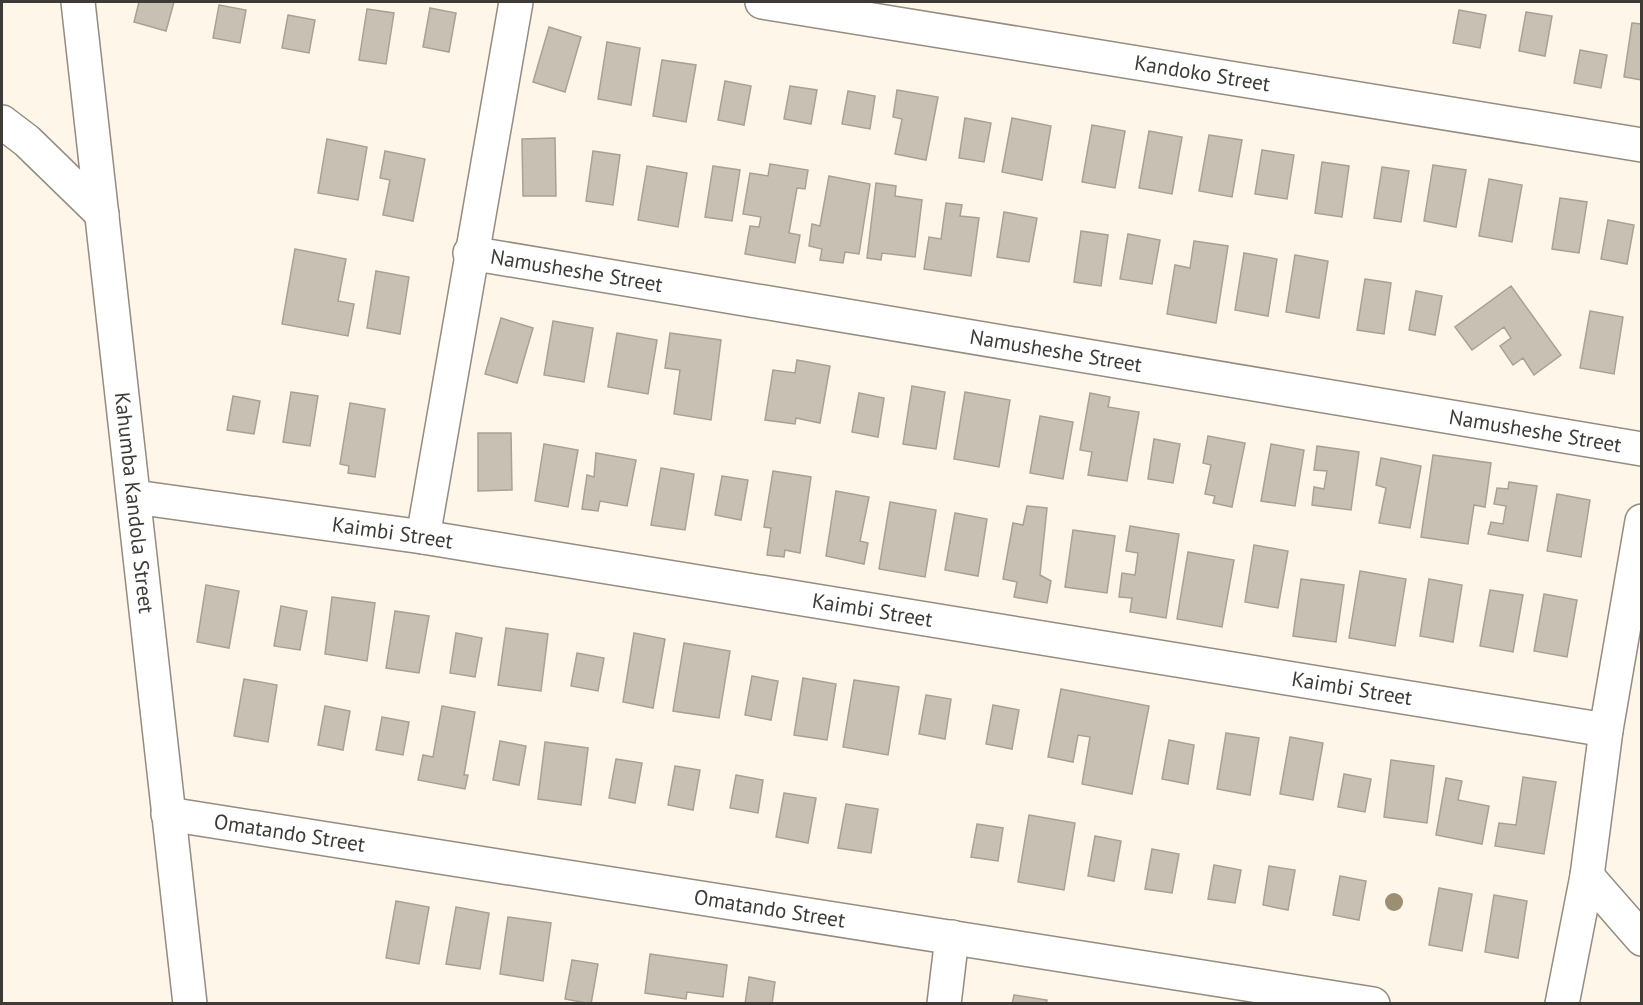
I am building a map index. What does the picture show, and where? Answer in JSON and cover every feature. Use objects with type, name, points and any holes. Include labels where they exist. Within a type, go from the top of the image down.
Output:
[{"type":"street","name":"Kahumba Kandola Street","points":[[78,2],[190,1004]]},
{"type":"street","points":[[423,537],[470,253],[516,2]]},
{"type":"street","name":"Kandoko Street","points":[[762,2],[1641,145]]},
{"type":"street","points":[[2,122],[27,141],[102,214]]},
{"type":"street","name":"Namusheshe Street","points":[[470,253],[1641,449]]},
{"type":"street","name":"Kaimbi Street","points":[[135,497],[423,537],[1606,730]]},
{"type":"street","points":[[1562,1004],[1587,876],[1606,730],[1641,521]]},
{"type":"street","name":"Omatando Street","points":[[168,814],[1373,1004]]},
{"type":"street","points":[[1587,876],[1641,939]]},
{"type":"street","points":[[944,1004],[952,937]]},
{"type":"building","points":[[139,2],[174,2],[166,31],[134,22]]},
{"type":"building","points":[[219,5],[246,10],[240,43],[213,38]]},
{"type":"building","points":[[430,8],[456,13],[449,52],[423,47]]},
{"type":"building","points":[[367,9],[394,13],[386,64],[359,60]]},
{"type":"building","points":[[1459,10],[1486,15],[1480,48],[1453,43]]},
{"type":"building","points":[[1526,12],[1552,16],[1545,56],[1519,51]]},
{"type":"building","points":[[288,15],[315,20],[309,53],[282,48]]},
{"type":"building","points":[[1632,23],[1642,24],[1642,80],[1624,77]]},
{"type":"building","points":[[549,27],[581,37],[565,92],[533,82]]},
{"type":"building","points":[[607,42],[640,48],[631,105],[598,99]]},
{"type":"building","points":[[1580,50],[1607,55],[1601,88],[1574,83]]},
{"type":"building","points":[[662,60],[696,65],[686,122],[653,116]]},
{"type":"building","points":[[725,81],[751,86],[744,125],[718,120]]},
{"type":"building","points":[[790,86],[817,90],[811,124],[784,119]]},
{"type":"building","points":[[897,90],[938,97],[926,160],[895,154],[902,119],[893,117]]},
{"type":"building","points":[[848,91],[875,96],[870,129],[842,124]]},
{"type":"building","points":[[965,118],[991,123],[984,162],[959,158]]},
{"type":"building","points":[[1012,118],[1051,126],[1042,180],[1002,172]]},
{"type":"building","points":[[1092,125],[1125,131],[1115,188],[1082,182]]},
{"type":"building","points":[[1149,131],[1182,137],[1172,194],[1139,188]]},
{"type":"building","points":[[1209,135],[1242,140],[1232,197],[1199,191]]},
{"type":"building","points":[[555,138],[556,196],[523,196],[522,139]]},
{"type":"building","points":[[327,139],[367,147],[358,200],[318,193]]},
{"type":"building","points":[[1262,150],[1294,155],[1287,199],[1255,194]]},
{"type":"building","points":[[385,151],[425,159],[413,221],[383,215],[390,180],[380,178]]},
{"type":"building","points":[[593,151],[620,155],[613,205],[586,201]]},
{"type":"building","points":[[1322,162],[1349,166],[1342,217],[1315,213]]},
{"type":"building","points":[[770,164],[808,170],[805,189],[797,188],[789,233],[800,235],[795,263],[745,254],[750,226],[759,227],[761,217],[743,214],[750,173],[768,176]]},
{"type":"building","points":[[1433,165],[1466,170],[1456,227],[1424,221]]},
{"type":"building","points":[[647,166],[687,173],[678,227],[638,220]]},
{"type":"building","points":[[713,166],[740,170],[732,221],[705,217]]},
{"type":"building","points":[[1382,167],[1409,171],[1401,222],[1374,218]]},
{"type":"building","points":[[829,176],[870,184],[859,254],[845,252],[843,263],[820,260],[822,249],[809,246],[812,224],[820,226]]},
{"type":"building","points":[[1489,179],[1522,185],[1512,242],[1479,236]]},
{"type":"building","points":[[876,183],[896,186],[895,196],[922,200],[915,257],[882,253],[881,260],[867,258]]},
{"type":"building","points":[[1560,198],[1587,202],[1579,253],[1552,249]]},
{"type":"building","points":[[946,203],[962,205],[960,216],[979,218],[971,276],[924,269],[929,237],[941,239]]},
{"type":"building","points":[[1004,212],[1037,218],[1029,262],[997,257]]},
{"type":"building","points":[[1608,220],[1634,225],[1627,264],[1601,259]]},
{"type":"building","points":[[1081,231],[1108,235],[1101,286],[1074,282]]},
{"type":"building","points":[[1128,234],[1160,240],[1152,284],[1120,279]]},
{"type":"building","points":[[1194,241],[1228,246],[1216,323],[1167,314],[1175,265],[1190,268]]},
{"type":"building","points":[[295,249],[346,259],[338,301],[354,304],[348,336],[282,324]]},
{"type":"building","points":[[1244,253],[1277,259],[1268,316],[1235,310]]},
{"type":"building","points":[[1295,255],[1328,261],[1319,318],[1286,312]]},
{"type":"building","points":[[376,271],[409,277],[400,334],[367,328]]},
{"type":"building","points":[[1365,279],[1391,283],[1384,334],[1357,330]]},
{"type":"building","points":[[1511,286],[1561,355],[1534,375],[1523,358],[1513,365],[1500,346],[1511,338],[1504,327],[1472,350],[1455,327]]},
{"type":"building","points":[[1416,291],[1442,296],[1435,335],[1409,330]]},
{"type":"building","points":[[1590,311],[1623,317],[1614,374],[1580,368]]},
{"type":"building","points":[[501,318],[533,328],[517,383],[485,374]]},
{"type":"building","points":[[553,321],[593,328],[584,382],[544,375]]},
{"type":"building","points":[[617,333],[657,340],[648,394],[608,387]]},
{"type":"building","points":[[670,333],[721,340],[711,420],[674,414],[680,370],[665,368]]},
{"type":"building","points":[[797,360],[830,366],[820,423],[796,418],[795,424],[765,420],[773,370],[795,373]]},
{"type":"building","points":[[912,386],[945,392],[936,449],[903,444]]},
{"type":"building","points":[[291,392],[318,396],[310,446],[283,442]]},
{"type":"building","points":[[965,392],[1010,400],[999,467],[954,459]]},
{"type":"building","points":[[859,393],[884,398],[878,437],[852,432]]},
{"type":"building","points":[[1090,393],[1110,397],[1108,407],[1139,412],[1127,481],[1088,475],[1092,452],[1080,450]]},
{"type":"building","points":[[233,396],[260,401],[254,434],[227,430]]},
{"type":"building","points":[[350,403],[385,409],[375,477],[348,473],[349,466],[340,464]]},
{"type":"building","points":[[1040,416],[1073,422],[1063,479],[1030,473]]},
{"type":"building","points":[[478,433],[511,433],[512,490],[478,491]]},
{"type":"building","points":[[1208,436],[1245,443],[1232,507],[1213,503],[1215,496],[1205,494],[1211,465],[1203,463]]},
{"type":"building","points":[[1154,439],[1180,444],[1173,483],[1148,479]]},
{"type":"building","points":[[544,444],[578,450],[568,507],[535,501]]},
{"type":"building","points":[[1271,444],[1304,450],[1295,506],[1261,501]]},
{"type":"building","points":[[1317,446],[1359,452],[1351,510],[1312,505],[1314,487],[1324,489],[1327,471],[1314,470]]},
{"type":"building","points":[[596,453],[636,460],[627,506],[600,501],[598,511],[582,509],[587,475],[594,477]]},
{"type":"building","points":[[1433,455],[1491,463],[1485,507],[1474,505],[1468,544],[1421,537]]},
{"type":"building","points":[[1381,458],[1421,466],[1410,528],[1379,523],[1386,488],[1376,485]]},
{"type":"building","points":[[661,468],[694,474],[685,530],[651,525]]},
{"type":"building","points":[[773,471],[811,477],[800,553],[785,550],[784,557],[767,555],[771,528],[764,527]]},
{"type":"building","points":[[722,476],[748,480],[741,520],[715,515]]},
{"type":"building","points":[[1509,482],[1537,486],[1528,541],[1488,534],[1491,522],[1503,524],[1506,506],[1494,504],[1497,488],[1508,489]]},
{"type":"building","points":[[836,491],[869,497],[860,541],[868,543],[864,564],[826,556]]},
{"type":"building","points":[[1557,494],[1590,500],[1581,557],[1547,551]]},
{"type":"building","points":[[890,502],[936,510],[925,577],[879,569]]},
{"type":"building","points":[[1027,506],[1047,508],[1040,575],[1051,581],[1047,603],[1014,597],[1017,582],[1003,579],[1013,523],[1023,525]]},
{"type":"building","points":[[955,513],[987,519],[978,576],[945,570]]},
{"type":"building","points":[[1130,526],[1179,534],[1166,618],[1130,612],[1132,598],[1119,597],[1122,573],[1135,575],[1138,553],[1126,551]]},
{"type":"building","points":[[1073,530],[1115,536],[1107,593],[1065,587]]},
{"type":"building","points":[[1254,545],[1288,551],[1278,608],[1245,602]]},
{"type":"building","points":[[1188,552],[1234,560],[1222,627],[1177,619]]},
{"type":"building","points":[[1360,571],[1406,579],[1395,646],[1349,638]]},
{"type":"building","points":[[1301,579],[1344,585],[1336,642],[1293,636]]},
{"type":"building","points":[[1429,579],[1462,585],[1453,642],[1420,636]]},
{"type":"building","points":[[206,585],[239,591],[229,648],[197,642]]},
{"type":"building","points":[[1490,590],[1523,595],[1513,652],[1480,646]]},
{"type":"building","points":[[1544,594],[1577,600],[1567,657],[1534,651]]},
{"type":"building","points":[[332,597],[375,603],[367,661],[325,654]]},
{"type":"building","points":[[281,606],[307,611],[300,650],[274,646]]},
{"type":"building","points":[[395,611],[429,616],[419,673],[386,668]]},
{"type":"building","points":[[506,628],[548,634],[541,691],[498,685]]},
{"type":"building","points":[[456,633],[482,638],[475,677],[450,673]]},
{"type":"building","points":[[634,633],[665,639],[653,708],[623,702]]},
{"type":"building","points":[[684,643],[730,651],[719,718],[673,711]]},
{"type":"building","points":[[577,653],[604,658],[598,691],[571,686]]},
{"type":"building","points":[[752,676],[778,681],[771,720],[745,715]]},
{"type":"building","points":[[803,678],[836,684],[827,740],[794,735]]},
{"type":"building","points":[[244,679],[277,685],[268,742],[234,736]]},
{"type":"building","points":[[854,680],[899,687],[888,755],[843,747]]},
{"type":"building","points":[[1061,689],[1149,706],[1132,794],[1082,784],[1090,737],[1078,735],[1073,762],[1048,757]]},
{"type":"building","points":[[926,695],[951,699],[945,739],[919,734]]},
{"type":"building","points":[[993,705],[1019,710],[1012,749],[986,744]]},
{"type":"building","points":[[325,706],[350,711],[343,750],[318,745]]},
{"type":"building","points":[[442,706],[475,712],[464,775],[468,775],[465,789],[418,780],[423,755],[433,757]]},
{"type":"building","points":[[382,717],[409,722],[403,755],[376,750]]},
{"type":"building","points":[[1226,733],[1259,738],[1250,795],[1217,789]]},
{"type":"building","points":[[1290,737],[1323,743],[1313,800],[1280,794]]},
{"type":"building","points":[[1169,740],[1194,745],[1188,784],[1162,779]]},
{"type":"building","points":[[500,741],[526,746],[519,785],[493,780]]},
{"type":"building","points":[[545,742],[588,748],[581,805],[538,799]]},
{"type":"building","points":[[616,759],[642,763],[635,803],[609,798]]},
{"type":"building","points":[[1391,760],[1434,766],[1427,823],[1384,817]]},
{"type":"building","points":[[675,766],[700,770],[693,810],[668,805]]},
{"type":"building","points":[[1344,774],[1371,779],[1365,812],[1338,807]]},
{"type":"building","points":[[736,775],[763,780],[758,813],[730,808]]},
{"type":"building","points":[[1523,777],[1556,782],[1544,854],[1495,846],[1499,823],[1516,825]]},
{"type":"building","points":[[1446,778],[1462,781],[1458,800],[1489,806],[1482,844],[1436,835]]},
{"type":"building","points":[[784,793],[816,798],[808,843],[776,837]]},
{"type":"building","points":[[846,804],[878,809],[871,853],[838,848]]},
{"type":"building","points":[[1029,815],[1075,823],[1064,890],[1018,882]]},
{"type":"building","points":[[977,824],[1003,828],[998,861],[971,857]]},
{"type":"building","points":[[1095,836],[1121,841],[1114,881],[1088,876]]},
{"type":"building","points":[[1152,849],[1179,854],[1172,893],[1145,889]]},
{"type":"building","points":[[1214,865],[1241,870],[1235,903],[1208,899]]},
{"type":"building","points":[[1269,866],[1295,870],[1288,910],[1263,905]]},
{"type":"building","points":[[1340,876],[1366,881],[1359,920],[1333,915]]},
{"type":"building","points":[[1439,888],[1472,894],[1462,951],[1429,945]]},
{"type":"building","points":[[1494,895],[1527,901],[1518,958],[1485,952]]},
{"type":"building","points":[[396,901],[429,907],[419,964],[386,958]]},
{"type":"building","points":[[456,907],[489,913],[480,969],[446,964]]},
{"type":"building","points":[[508,917],[551,923],[543,981],[500,974]]},
{"type":"building","points":[[650,954],[727,965],[723,997],[687,992],[686,999],[645,993]]},
{"type":"building","points":[[572,960],[598,964],[591,1004],[565,999]]},
{"type":"building","points":[[749,977],[775,982],[772,1004],[745,1004]]},
{"type":"building","points":[[1014,995],[1047,1000],[1046,1004],[1012,1004]]}]
